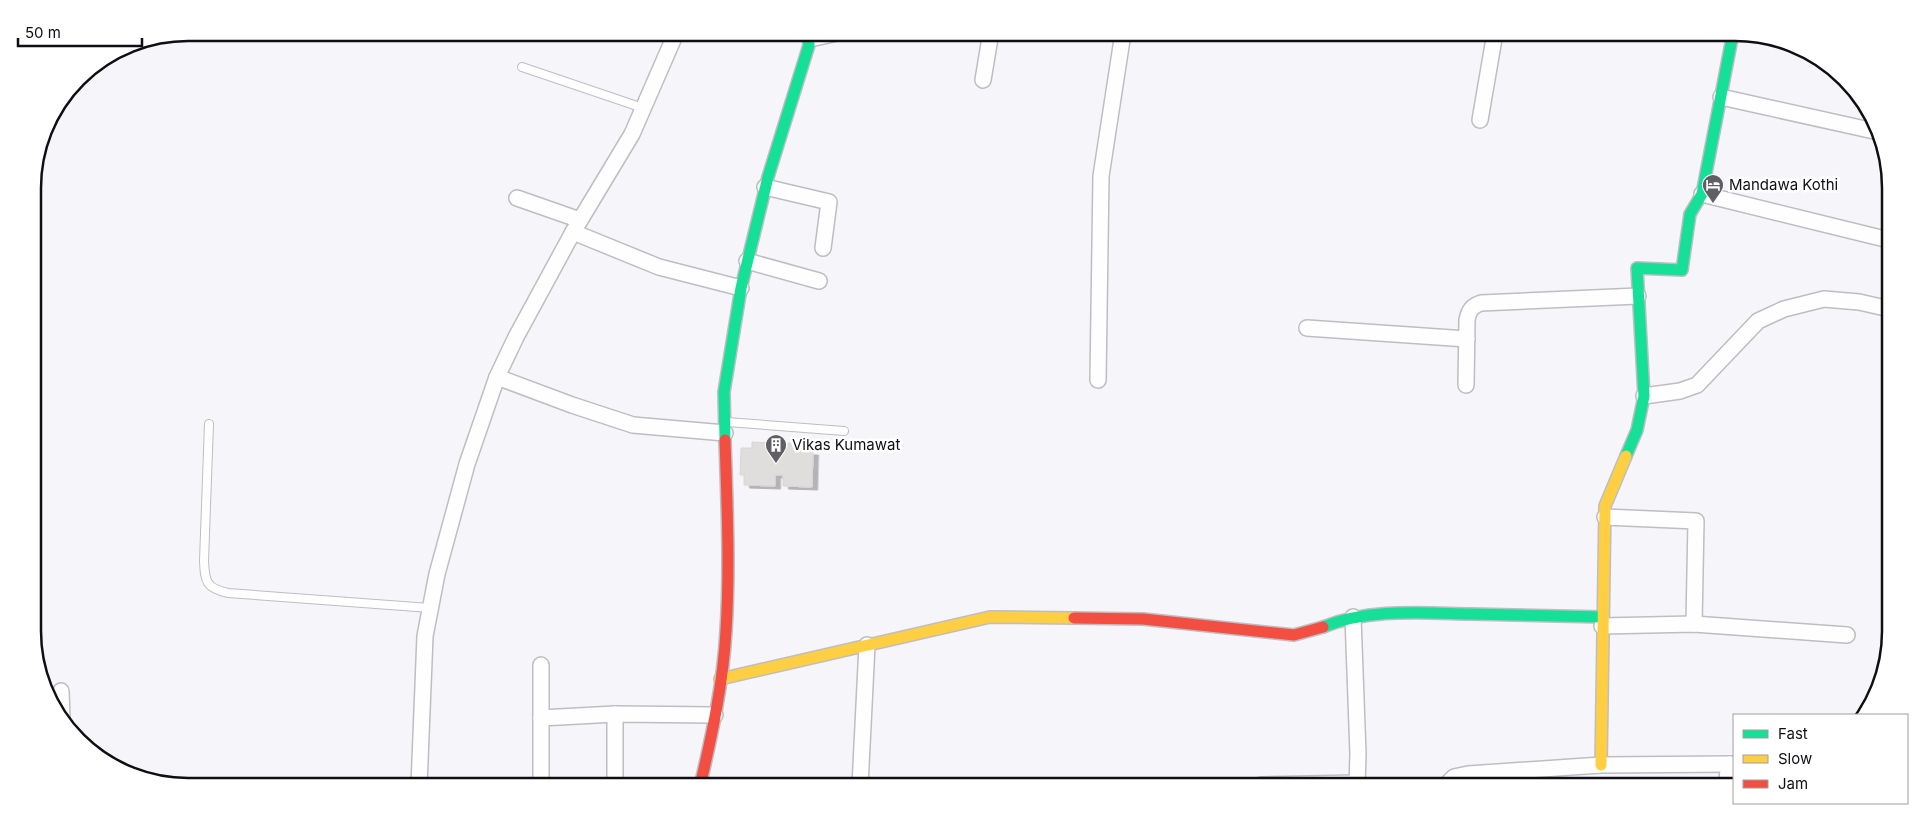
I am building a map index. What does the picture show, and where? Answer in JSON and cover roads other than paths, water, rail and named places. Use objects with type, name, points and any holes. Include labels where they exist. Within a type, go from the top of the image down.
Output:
[{"type":"street","points":[[419,778],[424,636],[437,574],[467,464],[497,377],[516,337],[577,226],[632,134],[672,41]]},
{"type":"street","points":[[702,778],[715,715],[726,632],[728,540],[724,392],[741,288],[765,187],[805,41]]},
{"type":"street","points":[[983,80],[990,41]]},
{"type":"street","points":[[1098,380],[1101,176],[1122,41]]},
{"type":"street","points":[[1480,120],[1493,41]]},
{"type":"street","points":[[1601,766],[1605,506],[1637,430],[1644,396],[1637,268],[1682,270],[1690,214],[1702,194],[1732,41]]},
{"type":"street","points":[[1721,96],[1870,130]]},
{"type":"street","points":[[765,187],[829,202],[823,248]]},
{"type":"street","points":[[1702,194],[1882,238]]},
{"type":"street","points":[[517,198],[659,267],[741,288]]},
{"type":"street","points":[[748,261],[819,281]]},
{"type":"street","points":[[1466,385],[1469,312],[1474,305],[1481,303],[1638,296]]},
{"type":"street","points":[[1644,396],[1680,391],[1697,385],[1758,321],[1784,309],[1824,299],[1882,306]]},
{"type":"street","points":[[1307,328],[1467,339]]},
{"type":"street","points":[[497,377],[633,425],[725,428]]},
{"type":"street","points":[[1605,518],[1696,521],[1694,624]]},
{"type":"street","points":[[720,679],[990,617],[1143,619],[1294,635],[1353,617],[1371,614],[1432,613],[1602,622],[1694,624],[1847,635]]},
{"type":"street","points":[[1353,617],[1357,777]]},
{"type":"street","points":[[860,778],[867,646]]},
{"type":"street","points":[[541,665],[541,778]]},
{"type":"street","points":[[61,691],[61,705]]},
{"type":"street","points":[[541,718],[616,714],[715,715]]},
{"type":"street","points":[[615,778],[616,714]]},
{"type":"street","points":[[1454,777],[1468,774],[1601,766],[1732,764],[1728,777]]},
{"type":"lane","points":[[522,67],[643,108]]},
{"type":"lane","points":[[209,424],[204,561],[205,578],[215,590],[228,593],[430,608]]},
{"type":"lane","points":[[725,428],[844,431]]},
{"type":"place","name":"Mandawa Kothi","points":[[1713,204]]},
{"type":"place","name":"Vikas Kumawat","points":[[776,464]]}]
